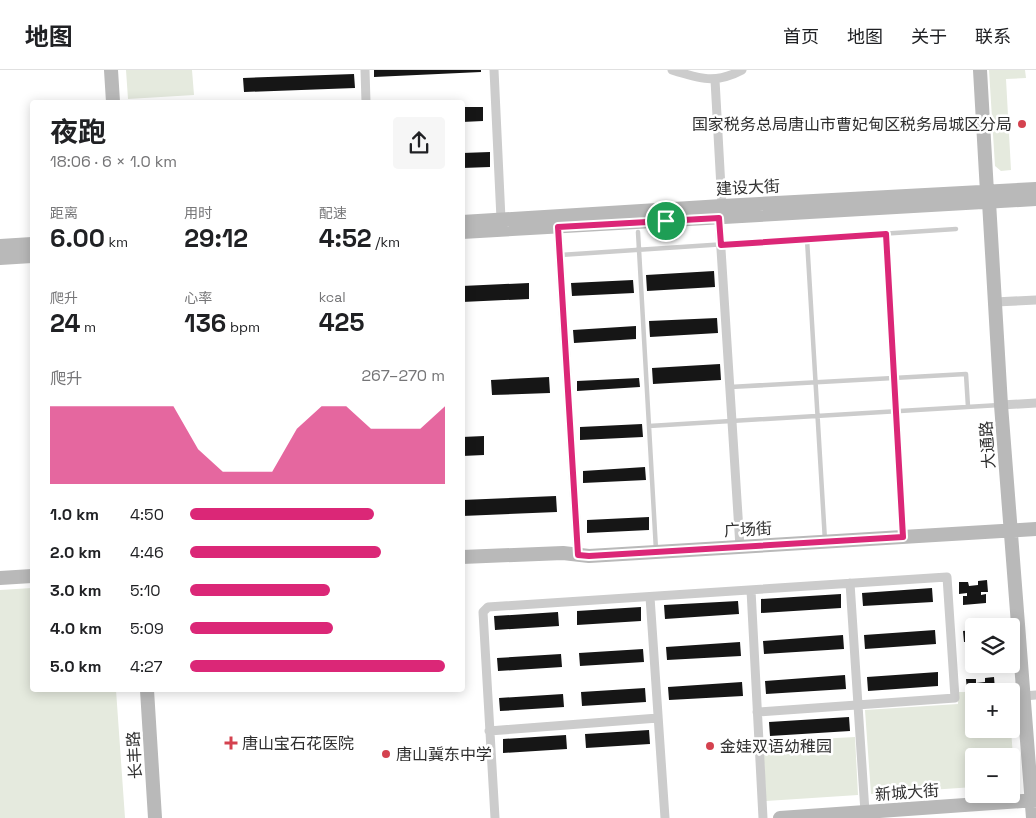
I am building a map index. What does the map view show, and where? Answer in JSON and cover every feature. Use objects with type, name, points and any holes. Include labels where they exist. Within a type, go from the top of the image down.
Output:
[{"type":"main road","points":[[102,70],[104,100]]},
{"type":"main road","points":[[111,70],[113,100]]},
{"type":"main road","name":"大通路","points":[[980,70],[1001,405],[1011,531],[1030,696],[1034,818]]},
{"type":"main road","name":"建设大街","points":[[988,197],[1036,189]]},
{"type":"main road","name":"建设大街","points":[[465,222],[720,212],[988,197],[1036,199]]},
{"type":"main road","name":"建设大街","points":[[465,232],[558,227],[720,212]]},
{"type":"main road","points":[[0,246],[30,244]]},
{"type":"main road","points":[[0,258],[30,256]]},
{"type":"main road","name":"广场街","points":[[465,557],[563,553],[589,556],[1036,529]]},
{"type":"main road","points":[[0,578],[30,576]]},
{"type":"main road","points":[[138,692],[145,818]]},
{"type":"main road","name":"长丰路","points":[[147,692],[155,818]]},
{"type":"main road","name":"新城大街","points":[[780,818],[1034,800]]},
{"type":"street","points":[[365,70],[366,100]]},
{"type":"street","points":[[494,70],[501,219]]},
{"type":"street","points":[[672,70],[691,76],[715,80],[742,70]]},
{"type":"street","points":[[715,80],[721,245],[740,547]]},
{"type":"street","points":[[558,227],[578,555]]},
{"type":"street","points":[[995,302],[1036,300]]},
{"type":"street","points":[[1001,405],[1036,402]]},
{"type":"street","points":[[495,818],[483,612],[488,608],[947,577],[955,698],[757,712]]},
{"type":"street","points":[[850,583],[865,812]]},
{"type":"street","points":[[751,590],[763,818]]},
{"type":"street","points":[[650,597],[665,818]]},
{"type":"street","points":[[489,731],[658,718]]},
{"type":"lane","points":[[560,255],[956,229]]},
{"type":"lane","points":[[638,232],[656,552]]},
{"type":"lane","points":[[886,234],[903,537]]},
{"type":"lane","points":[[807,239],[826,542]]},
{"type":"lane","points":[[730,387],[966,374],[968,407]]},
{"type":"lane","points":[[649,426],[1001,405]]},
{"type":"shaded area","points":[[126,70],[192,70],[194,95],[128,99]]},
{"type":"shaded area","points":[[989,70],[1025,70],[1026,78],[1006,79],[1011,170],[1001,171],[995,166]]},
{"type":"shaded area","points":[[30,588],[30,692],[116,692],[125,818],[0,818],[0,590]]},
{"type":"shaded area","points":[[958,692],[965,692],[965,738],[1012,738],[1012,748],[965,748],[965,788],[871,794],[865,710],[958,704]]},
{"type":"shaded area","points":[[855,737],[858,795],[766,801],[763,742]]},
{"type":"building","points":[[374,70],[481,70],[481,72],[374,77]]},
{"type":"building","points":[[354,74],[355,88],[244,92],[243,78]]},
{"type":"building","points":[[465,107],[483,107],[483,121],[465,122]]},
{"type":"building","points":[[490,152],[490,167],[465,168],[465,153]]},
{"type":"building","points":[[714,271],[715,287],[647,291],[646,275]]},
{"type":"building","points":[[633,280],[634,293],[572,296],[571,283]]},
{"type":"building","points":[[529,283],[529,299],[465,302],[465,286]]},
{"type":"building","points":[[717,318],[718,333],[650,337],[649,321]]},
{"type":"building","points":[[636,326],[636,339],[574,343],[573,330]]},
{"type":"building","points":[[720,364],[721,380],[653,384],[652,368]]},
{"type":"building","points":[[549,377],[550,393],[492,395],[491,380]]},
{"type":"building","points":[[639,378],[640,387],[577,391],[577,381]]},
{"type":"building","points":[[642,424],[643,437],[580,440],[580,427]]},
{"type":"building","points":[[484,436],[484,455],[465,456],[465,437]]},
{"type":"building","points":[[645,467],[646,480],[583,483],[583,471]]},
{"type":"building","points":[[556,496],[557,512],[465,516],[465,500]]},
{"type":"building","points":[[649,517],[649,530],[587,533],[587,520]]},
{"type":"building","points":[[987,580],[988,592],[981,592],[981,595],[986,594],[986,603],[963,605],[963,596],[967,596],[967,593],[959,594],[959,582],[968,582],[969,586],[978,585],[978,581]]},
{"type":"building","points":[[932,588],[933,602],[863,606],[862,593]]},
{"type":"building","points":[[841,594],[841,608],[761,613],[761,599]]},
{"type":"building","points":[[738,601],[739,614],[665,619],[664,605]]},
{"type":"building","points":[[641,607],[641,621],[577,625],[577,611]]},
{"type":"building","points":[[558,612],[559,626],[495,630],[494,616]]},
{"type":"building","points":[[935,630],[936,644],[865,649],[864,635]]},
{"type":"building","points":[[963,631],[965,631],[965,642],[964,642]]},
{"type":"building","points":[[843,635],[844,649],[764,654],[763,641]]},
{"type":"building","points":[[740,642],[741,656],[667,660],[666,647]]},
{"type":"building","points":[[643,649],[644,662],[580,666],[579,653]]},
{"type":"building","points":[[561,654],[562,667],[498,671],[497,658]]},
{"type":"building","points":[[938,672],[938,686],[868,691],[867,677]]},
{"type":"building","points":[[845,675],[846,689],[766,694],[765,681]]},
{"type":"building","points":[[994,677],[994,683],[976,683],[985,682],[985,678]]},
{"type":"building","points":[[966,679],[976,679],[976,683],[966,683]]},
{"type":"building","points":[[742,682],[743,696],[669,700],[668,687]]},
{"type":"building","points":[[645,688],[646,702],[582,706],[581,692]]},
{"type":"building","points":[[563,694],[564,707],[500,711],[499,698]]},
{"type":"building","points":[[849,717],[850,731],[770,736],[769,722]]},
{"type":"building","points":[[649,730],[650,744],[586,748],[585,734]]},
{"type":"building","points":[[566,735],[567,749],[503,753],[503,739]]},
{"type":"place","name":"国家税务总局唐山市曹妃甸区税务局城区分局","points":[[1022,124]]},
{"type":"place","name":"唐山宝石花医院","points":[[231,743]]},
{"type":"place","name":"金娃双语幼稚园","points":[[710,746]]},
{"type":"place","name":"唐山冀东中学","points":[[386,754]]},
{"type":"route","points":[[719,218],[721,245],[886,234],[903,537],[589,556],[578,555],[558,227],[666,221],[719,218]]}]
